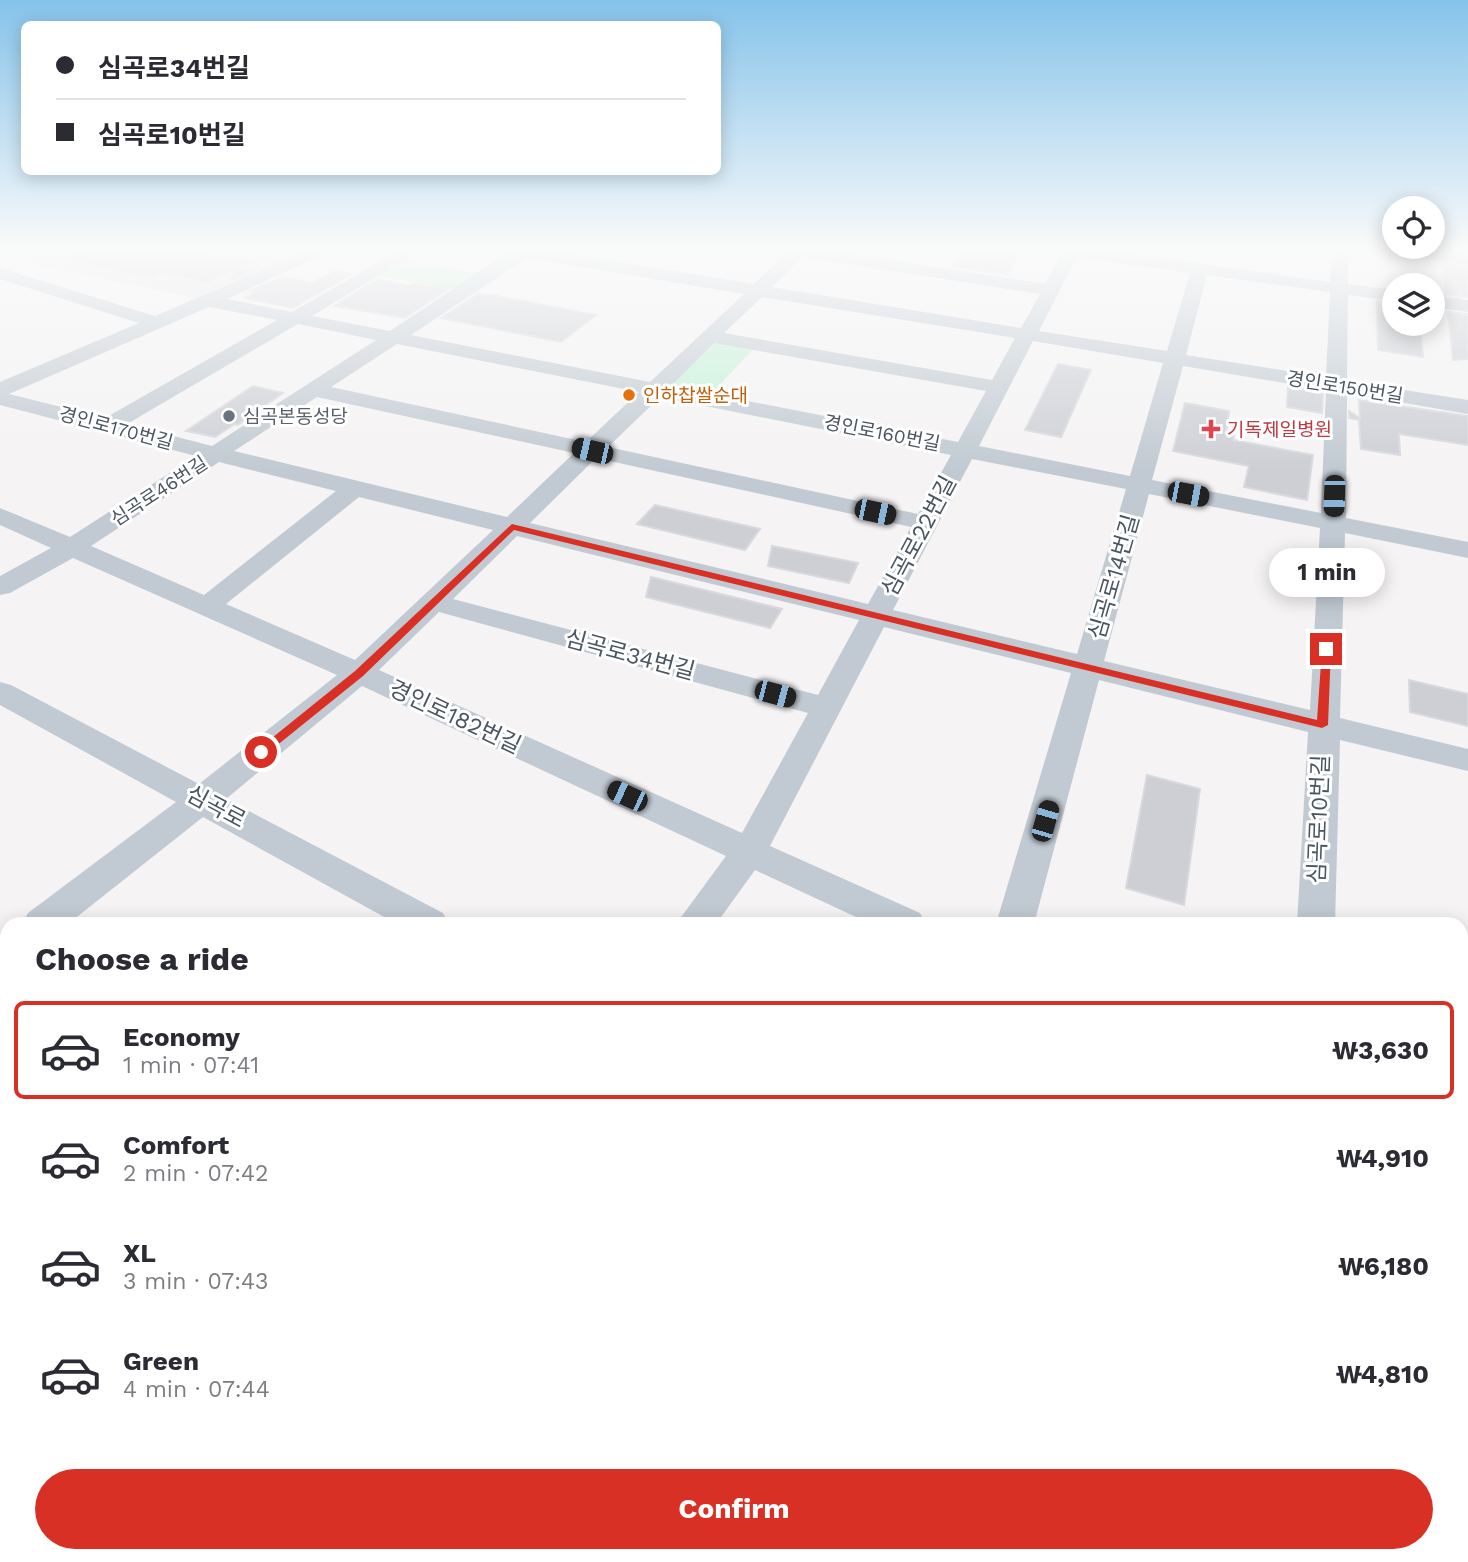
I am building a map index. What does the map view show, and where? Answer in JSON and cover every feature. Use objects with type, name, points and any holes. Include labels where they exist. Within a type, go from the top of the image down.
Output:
[{"type":"street","points":[[0,390],[155,324]]},
{"type":"street","points":[[108,426],[283,324]]},
{"type":"street","name":"경인로160번길","points":[[330,324],[1468,550]]},
{"type":"street","name":"심곡로46번길","points":[[0,587],[71,548],[415,324]]},
{"type":"street","points":[[50,917],[202,800],[359,673],[724,324]]},
{"type":"street","name":"경인로150번길","points":[[959,324],[1468,407]]},
{"type":"street","name":"심곡로22번길","points":[[700,917],[749,852],[1033,324]]},
{"type":"street","name":"심곡로14번길","points":[[1017,917],[1185,324]]},
{"type":"street","name":"심곡로10번길","points":[[1316,917],[1339,324]]},
{"type":"street","points":[[711,337],[999,387]]},
{"type":"street","points":[[314,390],[927,523]]},
{"type":"street","name":"경인로170번길","points":[[0,398],[512,527],[1468,760]]},
{"type":"street","points":[[206,607],[355,488]]},
{"type":"street","name":"경인로182번길","points":[[0,516],[359,673],[892,917]]},
{"type":"street","name":"심곡로34번길","points":[[433,602],[827,708]]},
{"type":"street","name":"심곡로","points":[[0,692],[417,917]]},
{"type":"green space","points":[[714,339],[756,346],[711,394],[665,385]]},
{"type":"building","points":[[470,324],[584,324],[561,342]]},
{"type":"building","points":[[1377,324],[1382,324],[1382,336],[1421,336],[1423,357],[1378,350]]},
{"type":"building","points":[[1449,324],[1468,324],[1468,359],[1453,360]]},
{"type":"building","points":[[1058,364],[1091,370],[1061,437],[1025,430]]},
{"type":"building","points":[[253,386],[283,393],[238,425],[235,424],[215,437],[186,431]]},
{"type":"building","points":[[1288,386],[1323,394],[1322,413],[1287,407]]},
{"type":"building","points":[[1359,400],[1468,416],[1468,445],[1399,434],[1400,455],[1361,449],[1359,420],[1349,418],[1349,411],[1360,418]]},
{"type":"building","points":[[1185,403],[1229,411],[1226,432],[1234,434],[1233,440],[1313,455],[1307,500],[1244,487],[1249,466],[1173,451]]},
{"type":"building","points":[[655,505],[760,529],[745,550],[637,524]]},
{"type":"building","points":[[772,546],[858,563],[849,583],[768,566]]},
{"type":"building","points":[[651,577],[782,609],[770,628],[646,597]]},
{"type":"building","points":[[1409,680],[1468,694],[1468,726],[1410,712]]},
{"type":"building","points":[[1147,775],[1200,789],[1184,905],[1126,888]]},
{"type":"place","name":"인하찹쌀순대","points":[[629,395]]},
{"type":"place","name":"심곡본동성당","points":[[229,416]]},
{"type":"place","name":"기독제일병원","points":[[1211,429]]},
{"type":"route","points":[[261,752],[359,673],[512,527],[1322,725],[1326,649]]}]
